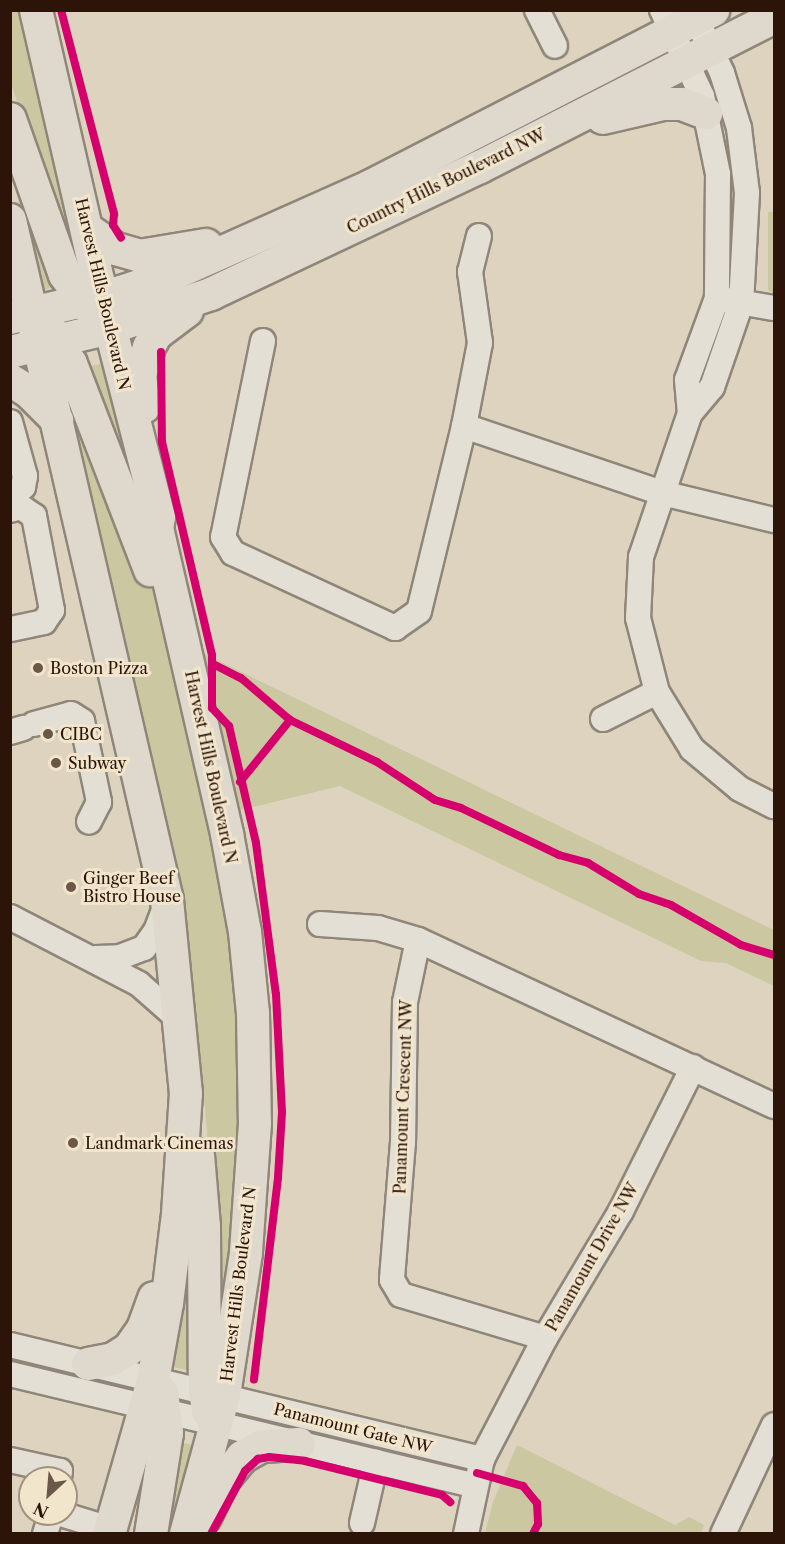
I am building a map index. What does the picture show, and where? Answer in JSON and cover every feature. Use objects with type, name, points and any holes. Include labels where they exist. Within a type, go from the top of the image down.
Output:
[{"type":"main road","name":"Harvest Hills Boulevard N","points":[[36,10],[87,229],[92,299]]},
{"type":"main road","name":"Country Hills Boulevard NW","points":[[22,317],[169,276],[348,196],[691,27],[774,17]]},
{"type":"main road","name":"Country Hills Boulevard NW","points":[[36,347],[110,328],[211,294],[480,167],[691,27]]},
{"type":"main road","points":[[480,167],[644,105],[682,104],[706,113]]},
{"type":"main road","points":[[10,118],[65,275],[92,299],[110,328]]},
{"type":"main road","points":[[87,229],[116,249],[155,256],[221,241],[322,201],[348,196]]},
{"type":"main road","points":[[10,220],[22,317],[44,321],[36,347],[58,421],[167,900],[181,1021],[186,1093],[197,1150],[215,1403]]},
{"type":"main road","points":[[159,517],[161,486],[149,442],[142,364],[156,333],[211,294]]},
{"type":"main road","name":"Harvest Hills Boulevard N","points":[[110,328],[159,517],[157,528],[227,834],[245,932],[253,1013],[255,1123],[246,1253],[186,1533]]},
{"type":"main road","points":[[36,347],[183,643]]},
{"type":"main road","points":[[10,380],[29,392],[58,421]]},
{"type":"main road","points":[[109,1531],[155,1400],[178,1214],[186,1093]]},
{"type":"main road","points":[[88,1364],[123,1355],[137,1339],[150,1310],[178,1214]]},
{"type":"main road","points":[[151,1533],[167,1447],[155,1400]]},
{"type":"main road","points":[[196,1533],[223,1480],[242,1457],[262,1446],[299,1444]]},
{"type":"street","points":[[537,10],[555,46]]},
{"type":"street","points":[[690,413],[687,380],[717,298],[718,174],[691,27]]},
{"type":"street","points":[[691,27],[739,128],[747,193],[741,303],[712,387],[690,413],[641,557],[638,618],[657,692],[692,749],[740,789],[774,806]]},
{"type":"street","points":[[263,341],[223,537],[233,553],[395,628],[418,611],[464,426],[480,343],[470,272],[479,236]]},
{"type":"street","points":[[717,298],[774,308]]},
{"type":"street","points":[[10,422],[25,476],[23,487],[10,495]]},
{"type":"street","points":[[464,426],[662,493],[774,520]]},
{"type":"street","points":[[10,510],[21,507],[34,516],[52,610],[44,622],[10,629]]},
{"type":"street","points":[[603,719],[657,692]]},
{"type":"street","points":[[22,728],[71,714],[82,721],[99,802],[89,822]]},
{"type":"street","points":[[96,958],[120,957],[144,948],[156,931],[167,900]]},
{"type":"street","points":[[10,917],[96,958],[139,984],[181,1021]]},
{"type":"street","points":[[320,924],[378,928],[418,940],[774,1106]]},
{"type":"street","name":"Panamount Crescent NW","points":[[418,940],[405,1002],[403,1142],[392,1280],[401,1295],[545,1338]]},
{"type":"street","name":"Panamount Drive NW","points":[[466,1533],[474,1485],[482,1459],[545,1338],[621,1210],[693,1067]]},
{"type":"street","points":[[10,1345],[88,1364],[155,1400],[215,1403]]},
{"type":"street","points":[[10,1374],[155,1400],[215,1403]]},
{"type":"street","name":"Panamount Gate NW","points":[[215,1403],[299,1444],[474,1485]]},
{"type":"street","name":"Panamount Gate NW","points":[[215,1403],[482,1459]]},
{"type":"street","points":[[723,1533],[774,1425]]},
{"type":"street","points":[[10,1460],[37,1466]]},
{"type":"street","points":[[362,1523],[376,1462]]},
{"type":"street","points":[[78,1520],[109,1531]]},
{"type":"shaded area","points":[[10,11],[26,11],[75,235],[61,236],[11,83]]},
{"type":"shaded area","points":[[18,175],[56,286],[40,291],[13,178]]},
{"type":"shaded area","points":[[768,212],[774,212],[774,294],[768,290]]},
{"type":"shaded area","points":[[110,362],[130,458],[123,459],[87,367]]},
{"type":"shaded area","points":[[75,403],[178,653],[240,944],[249,1143],[215,1351],[207,1130],[193,982],[139,712],[67,407]]},
{"type":"shaded area","points":[[198,651],[774,930],[774,986],[726,963],[701,961],[340,786],[232,812]]},
{"type":"shaded area","points":[[192,1295],[192,1371],[172,1367],[183,1297]]},
{"type":"shaded area","points":[[184,1443],[202,1447],[176,1533],[167,1534]]},
{"type":"shaded area","points":[[517,1445],[675,1525],[689,1517],[704,1525],[700,1534],[485,1533],[493,1502]]},
{"type":"cycle path","points":[[61,10],[114,214],[113,225],[121,238]]},
{"type":"cycle path","points":[[161,352],[162,442],[212,655],[212,708],[229,726],[256,843],[276,994],[282,1112],[278,1178],[254,1380]]},
{"type":"cycle path","points":[[213,664],[241,678],[290,720],[377,762],[435,800],[461,808],[559,855],[588,863],[639,894],[671,905],[741,945],[774,955]]},
{"type":"cycle path","points":[[240,782],[290,720]]},
{"type":"cycle path","points":[[211,1534],[245,1471],[258,1459],[269,1457],[305,1461],[442,1495],[450,1502]]},
{"type":"cycle path","points":[[477,1473],[523,1486],[537,1503],[538,1524],[533,1534]]},
{"type":"place","name":"Boston Pizza","points":[[38,668]]},
{"type":"place","name":"CIBC","points":[[48,734]]},
{"type":"place","name":"Subway","points":[[56,763]]},
{"type":"place","name":"Ginger Beef Bistro House","points":[[71,887]]},
{"type":"place","name":"Landmark Cinemas","points":[[73,1143]]}]
